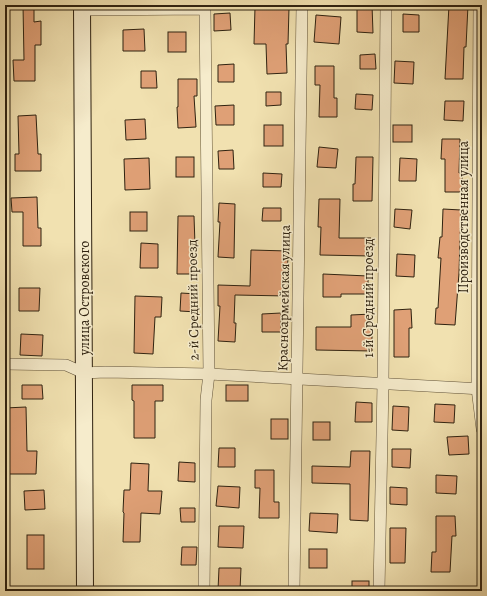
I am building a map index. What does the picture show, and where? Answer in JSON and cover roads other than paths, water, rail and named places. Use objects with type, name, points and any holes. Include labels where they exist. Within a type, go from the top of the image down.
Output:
[{"type":"street","name":"Красноармейская улица","points":[[294,591],[302,5]]},
{"type":"street","name":"1-й Средний проезд","points":[[379,591],[383,383],[386,5]]},
{"type":"street","name":"Производственная улица","points":[[479,5],[479,389],[482,429]]},
{"type":"street","name":"2-й Средний проезд","points":[[82,8],[206,9],[209,374],[206,400],[204,591]]},
{"type":"street","name":"улица Островского","points":[[82,8],[85,591]]},
{"type":"street","points":[[5,364],[66,365],[84,373],[209,374],[479,389]]}]
